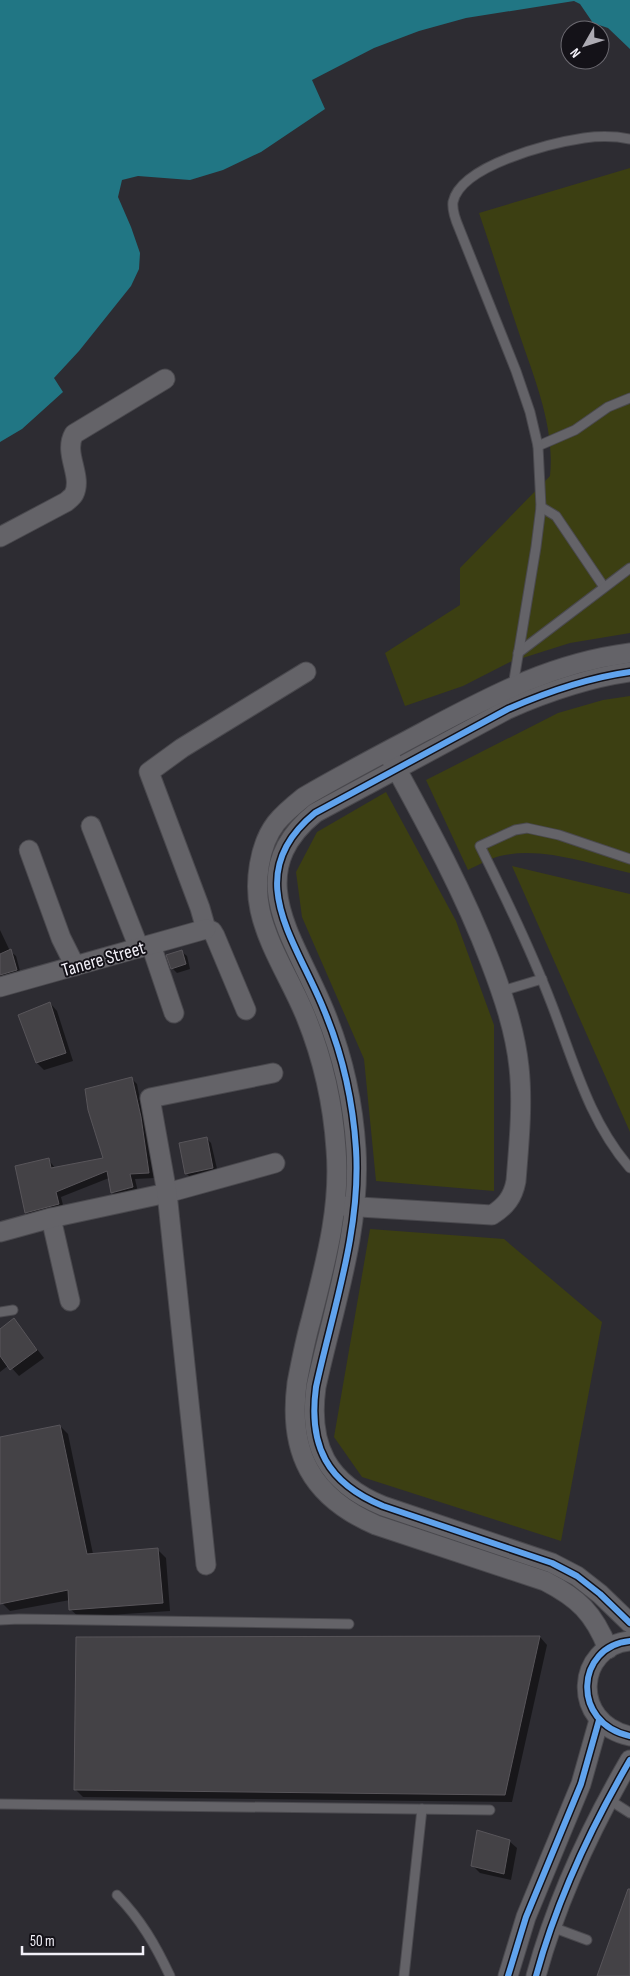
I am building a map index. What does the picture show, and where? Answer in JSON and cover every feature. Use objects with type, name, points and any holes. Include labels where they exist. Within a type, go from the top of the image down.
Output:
[{"type":"street","points":[[0,537],[66,502],[74,494],[76,485],[70,446],[74,434],[165,380]]},
{"type":"street","points":[[608,1649],[595,1620],[581,1604],[566,1592],[545,1581],[361,1518],[338,1505],[324,1490],[310,1471],[300,1452],[295,1430],[294,1408],[300,1366],[332,1232],[335,1205],[336,1150],[330,1098],[319,1052],[306,1016],[268,933],[260,910],[258,889],[259,868],[265,846],[275,824],[288,809],[304,797],[387,751],[512,686],[573,664],[600,657],[630,653]]},
{"type":"street","points":[[246,1010],[215,936],[212,931],[206,930],[200,908],[149,772],[182,748],[306,672]]},
{"type":"street","points":[[630,672],[604,676],[537,696],[508,709],[315,812],[291,835],[283,852],[278,871],[277,888],[279,906],[286,926],[324,1009],[338,1046],[349,1095],[356,1148],[351,1236],[316,1387],[313,1408],[314,1428],[318,1446],[326,1462],[338,1478],[350,1490],[363,1498],[552,1563],[577,1576],[600,1594],[630,1623]]},
{"type":"street","points":[[335,1205],[484,1216],[492,1215],[507,1204],[514,1194],[516,1181],[520,1090],[516,1044],[502,991],[476,924],[446,861],[387,751]]},
{"type":"street","points":[[91,826],[174,1013]]},
{"type":"street","points":[[29,850],[61,938],[74,966]]},
{"type":"street","name":"Tanere Street","points":[[0,987],[206,930]]},
{"type":"street","points":[[206,1564],[167,1193],[150,1098],[273,1072]]},
{"type":"street","points":[[0,1232],[51,1218],[167,1193],[275,1163]]},
{"type":"street","points":[[51,1218],[70,1302]]},
{"type":"street","points":[[324,1268],[343,1273]]},
{"type":"street","points":[[630,1641],[617,1644],[608,1649],[593,1665],[587,1688],[592,1710],[599,1720],[608,1728],[620,1734],[630,1736]]},
{"type":"street","points":[[508,1976],[526,1917],[581,1784],[599,1720]]},
{"type":"street","points":[[536,1976],[577,1860],[630,1760]]},
{"type":"lane","points":[[512,686],[541,507],[538,446],[530,412],[516,372],[458,228],[454,216],[453,202],[459,190],[469,179],[493,165],[540,148],[601,136],[630,139]]},
{"type":"lane","points":[[538,446],[575,430],[608,407],[630,398]]},
{"type":"lane","points":[[541,507],[556,516],[604,587]]},
{"type":"lane","points":[[518,653],[630,568]]},
{"type":"lane","points":[[630,859],[559,835],[527,828],[515,830],[480,846],[508,902],[542,979],[584,1093],[605,1133],[618,1154],[630,1168]]},
{"type":"lane","points":[[502,991],[542,979]]},
{"type":"lane","points":[[0,1312],[13,1310]]},
{"type":"lane","points":[[0,1620],[349,1624]]},
{"type":"lane","points":[[608,1799],[630,1813]]},
{"type":"lane","points":[[0,1804],[490,1810]]},
{"type":"lane","points":[[404,1976],[422,1809]]},
{"type":"lane","points":[[117,1895],[145,1928],[170,1976]]},
{"type":"lane","points":[[552,1927],[587,1940]]},
{"type":"green space","points":[[630,168],[630,633],[570,643],[510,662],[463,686],[405,706],[385,653],[460,605],[460,568],[550,476],[550,440],[547,422],[532,370],[479,213]]},
{"type":"green space","points":[[630,696],[630,873],[565,857],[532,853],[500,856],[468,870],[426,780],[558,713],[603,700]]},
{"type":"green space","points":[[386,792],[456,921],[494,1025],[494,1191],[376,1181],[364,1059],[302,917],[296,872],[317,832]]},
{"type":"green space","points":[[512,866],[630,894],[630,1132]]},
{"type":"green space","points":[[370,1229],[504,1239],[602,1322],[561,1541],[362,1477],[334,1437]]},
{"type":"water","points":[[0,0],[630,0],[630,49],[610,30],[610,20],[591,20],[580,4],[574,1],[466,18],[419,31],[374,48],[312,80],[325,109],[261,152],[223,170],[190,180],[138,176],[122,180],[118,197],[140,253],[139,269],[131,286],[79,351],[54,378],[63,392],[22,429],[0,442]]},
{"type":"building","points":[[11,949],[17,970],[0,975],[0,954]]},
{"type":"building","points":[[182,950],[186,964],[171,969],[166,955]]},
{"type":"building","points":[[50,1002],[66,1053],[36,1063],[18,1015]]},
{"type":"building","points":[[132,1077],[141,1117],[149,1173],[130,1174],[133,1187],[111,1193],[107,1171],[56,1192],[59,1204],[25,1213],[15,1166],[49,1158],[51,1168],[103,1158],[88,1110],[85,1089]]},
{"type":"building","points":[[207,1137],[213,1168],[185,1174],[179,1143]]},
{"type":"building","points":[[14,1318],[37,1350],[10,1370],[0,1356],[0,1329]]},
{"type":"building","points":[[60,1425],[87,1554],[158,1548],[163,1603],[69,1610],[68,1590],[0,1604],[0,1437]]},
{"type":"building","points":[[540,1636],[505,1795],[74,1790],[76,1637]]},
{"type":"building","points":[[477,1830],[510,1840],[504,1874],[471,1866]]},
{"type":"building","points":[[628,1889],[630,1889],[630,1976],[597,1976]]},
{"type":"cycle path","points":[[630,672],[568,686],[508,709],[315,813],[292,836],[280,860],[277,884],[280,908],[289,933],[324,1010],[336,1043],[349,1096],[356,1149],[356,1179],[350,1239],[316,1387],[315,1427],[319,1445],[326,1460],[335,1474],[348,1486],[364,1497],[383,1506],[552,1563],[577,1576],[600,1594],[630,1623]]},
{"type":"cycle path","points":[[630,1641],[612,1646],[599,1656],[590,1670],[587,1686],[589,1702],[597,1716],[611,1728],[630,1736]]},
{"type":"cycle path","points":[[508,1976],[526,1917],[581,1784],[599,1720]]},
{"type":"cycle path","points":[[536,1976],[544,1947],[564,1892],[588,1838],[630,1760]]}]
